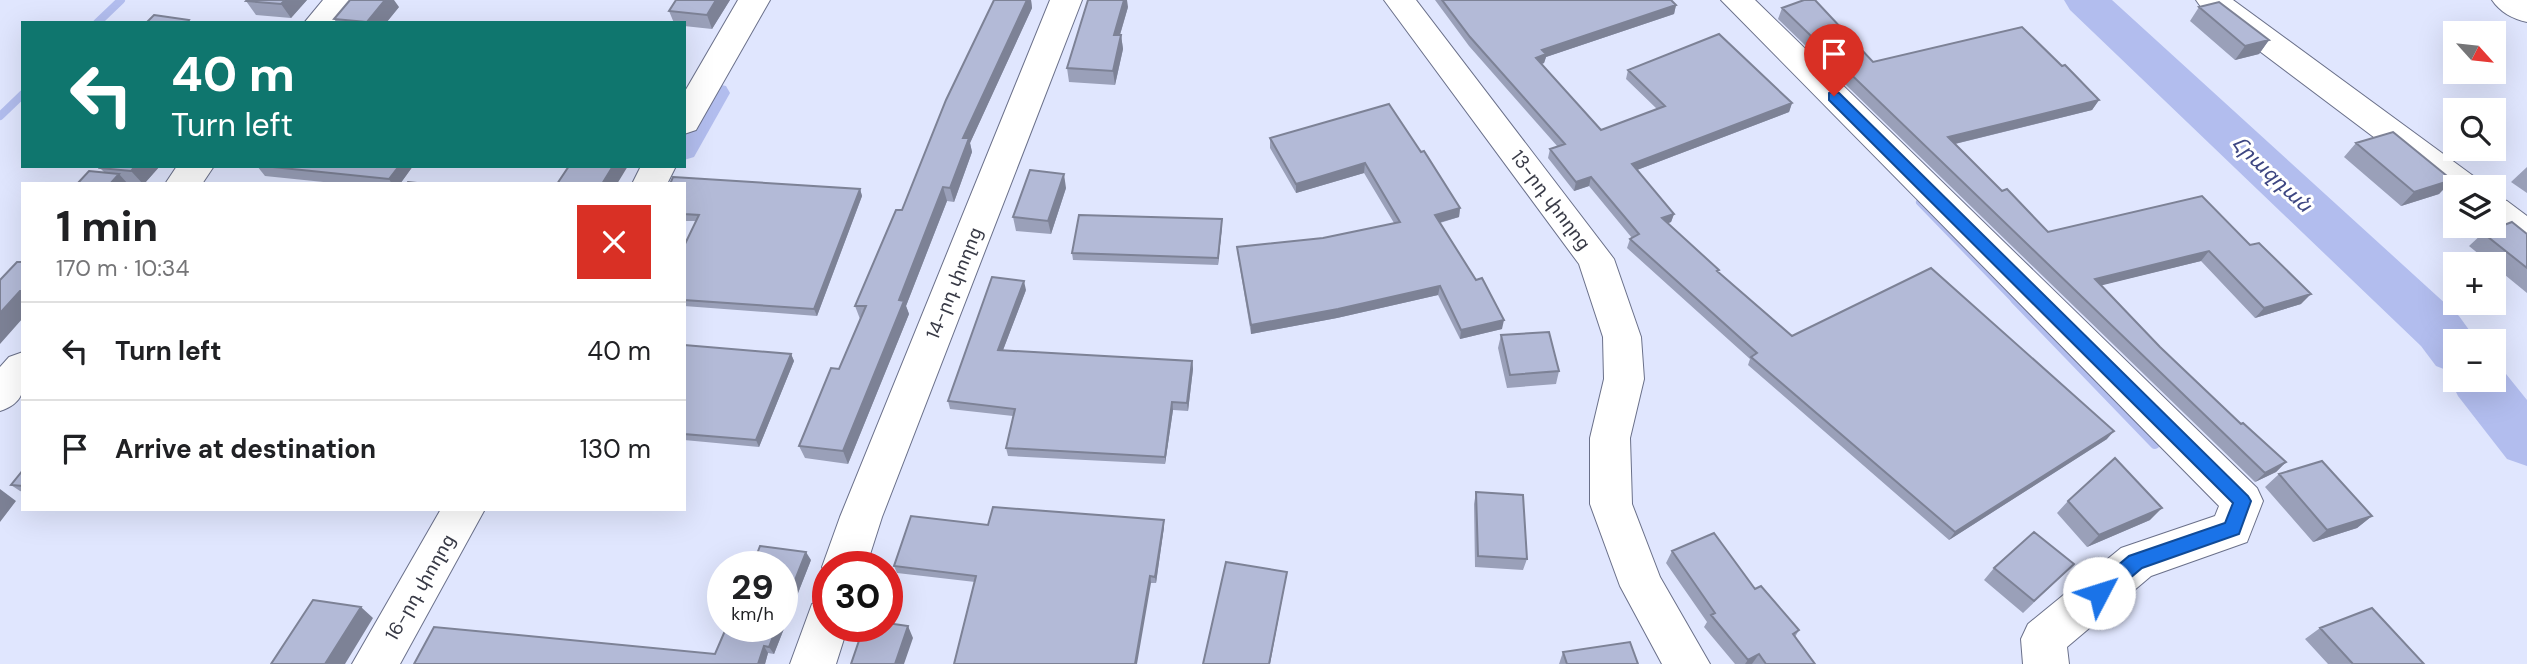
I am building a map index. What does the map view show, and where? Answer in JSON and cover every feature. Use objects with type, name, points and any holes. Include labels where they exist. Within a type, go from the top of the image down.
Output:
[{"type":"street","points":[[322,21],[340,0]]},
{"type":"street","points":[[686,119],[754,0]]},
{"type":"street","name":"14-րդ փողոց","points":[[849,551],[860,517],[1066,0]]},
{"type":"street","name":"13-րդ փողոց","points":[[1400,0],[1596,259],[1622,337],[1624,379],[1610,438],[1611,504],[1642,586],[1687,664]]},
{"type":"street","points":[[1737,0],[2242,501],[2232,529],[2136,562],[2115,579],[2044,639],[2046,664]]},
{"type":"street","points":[[2212,0],[2448,175]]},
{"type":"street","points":[[2508,0],[2527,12]]},
{"type":"street","points":[[184,182],[195,168]]},
{"type":"street","points":[[2506,219],[2527,235]]},
{"type":"street","points":[[0,395],[21,370]]},
{"type":"street","name":"16-րդ փողոց","points":[[376,664],[463,511]]},
{"type":"street","points":[[813,664],[820,642]]},
{"type":"building","points":[[247,0],[285,0],[281,4]]},
{"type":"building","points":[[350,0],[385,0],[368,21],[334,19]]},
{"type":"building","points":[[676,0],[716,0],[707,15],[669,11]]},
{"type":"building","points":[[994,0],[1027,0],[963,138],[969,138],[950,188],[943,187],[899,300],[904,301],[843,451],[799,446],[831,368],[839,369],[866,306],[855,306],[896,210],[902,210],[946,100]]},
{"type":"building","points":[[1088,0],[1124,0],[1114,35],[1121,35],[1113,71],[1067,68]]},
{"type":"building","points":[[1442,0],[1671,0],[1676,5],[1542,50],[1546,54],[1536,58],[1601,130],[1665,106],[1628,70],[1719,34],[1792,103],[1632,164],[1674,214],[1662,218],[1719,270],[1717,271],[1792,336],[1931,268],[2114,431],[1955,532],[1751,357],[1757,353],[1630,239],[1639,234],[1591,177],[1576,182],[1550,149],[1565,144],[1470,37]]},
{"type":"building","points":[[1804,0],[1815,0],[1873,62],[2022,27],[2062,66],[2065,65],[2099,100],[1948,137],[2002,191],[2007,189],[2048,232],[2202,196],[2250,245],[2259,243],[2311,294],[2264,308],[2209,251],[2095,279],[2160,347],[2241,424],[2286,462],[2265,473],[1782,8]]},
{"type":"building","points":[[2219,2],[2269,40],[2245,46],[2199,7]]},
{"type":"building","points":[[154,15],[189,20],[188,21],[148,21]]},
{"type":"building","points":[[1389,104],[1421,152],[1424,151],[1460,208],[1435,215],[1476,280],[1482,278],[1504,320],[1461,330],[1440,286],[1251,325],[1237,247],[1323,238],[1400,222],[1365,163],[1296,184],[1270,138]]},
{"type":"building","points":[[2393,132],[2446,175],[2443,175],[2443,183],[2414,192],[2356,143]]},
{"type":"building","points":[[100,168],[133,168],[131,171]]},
{"type":"building","points":[[282,168],[397,168],[389,179]]},
{"type":"building","points":[[568,168],[612,168],[603,182],[558,182]]},
{"type":"building","points":[[1030,170],[1064,174],[1048,221],[1013,217]]},
{"type":"building","points":[[89,171],[119,174],[112,182],[79,182]]},
{"type":"building","points":[[673,177],[860,189],[814,309],[686,300],[686,242],[699,215],[686,214],[686,182],[671,182]]},
{"type":"building","points":[[1079,215],[1222,219],[1218,258],[1072,253]]},
{"type":"building","points":[[2512,222],[2527,234],[2527,268],[2489,238],[2506,238],[2506,224]]},
{"type":"building","points":[[17,262],[21,262],[21,291],[0,313],[0,280]]},
{"type":"building","points":[[992,277],[1024,281],[998,350],[1192,361],[1187,403],[1172,402],[1165,457],[1006,448],[1015,409],[948,401]]},
{"type":"building","points":[[1549,332],[1559,371],[1510,375],[1501,335]]},
{"type":"building","points":[[686,345],[791,354],[756,440],[686,434]]},
{"type":"building","points":[[2115,458],[2162,508],[2099,535],[2068,501]]},
{"type":"building","points":[[2322,461],[2372,516],[2327,530],[2279,474]]},
{"type":"building","points":[[21,472],[21,486],[11,485]]},
{"type":"building","points":[[1476,492],[1523,495],[1527,559],[1478,556]]},
{"type":"building","points":[[993,507],[1164,520],[1155,577],[1150,576],[1135,664],[954,664],[976,576],[903,567],[903,551],[899,551],[911,516],[988,525]]},
{"type":"building","points":[[2034,532],[2074,564],[2034,601],[1994,568]]},
{"type":"building","points":[[1714,533],[1755,589],[1761,586],[1799,630],[1793,634],[1815,664],[1766,664],[1759,654],[1748,660],[1711,615],[1715,613],[1672,551]]},
{"type":"building","points":[[760,546],[806,552],[798,572],[798,551],[758,551]]},
{"type":"building","points":[[1226,562],[1287,572],[1269,664],[1203,664]]},
{"type":"building","points":[[313,600],[361,607],[325,664],[271,664]]},
{"type":"building","points":[[2372,608],[2424,664],[2353,664],[2320,628]]},
{"type":"building","points":[[903,625],[908,626],[903,641]]},
{"type":"building","points":[[434,627],[715,654],[720,642],[771,642],[769,647],[764,646],[758,664],[414,664]]},
{"type":"building","points":[[859,642],[903,642],[895,664],[851,664]]},
{"type":"building","points":[[1630,642],[1638,664],[1567,664],[1563,652]]},
{"type":"waterway","points":[[99,21],[121,0]]},
{"type":"waterway","name":"Հրազդան","points":[[2086,0],[2443,335]]},
{"type":"waterway","points":[[686,146],[716,93]]},
{"type":"waterway","points":[[0,116],[21,96]]},
{"type":"waterway","points":[[1920,202],[2016,301]]},
{"type":"waterway","points":[[2015,299],[2155,444]]},
{"type":"waterway","name":"Հրազդան","points":[[2487,392],[2527,442]]},
{"type":"route","points":[[1834,96],[2242,501],[2232,529],[2136,562],[2099,593]]}]
